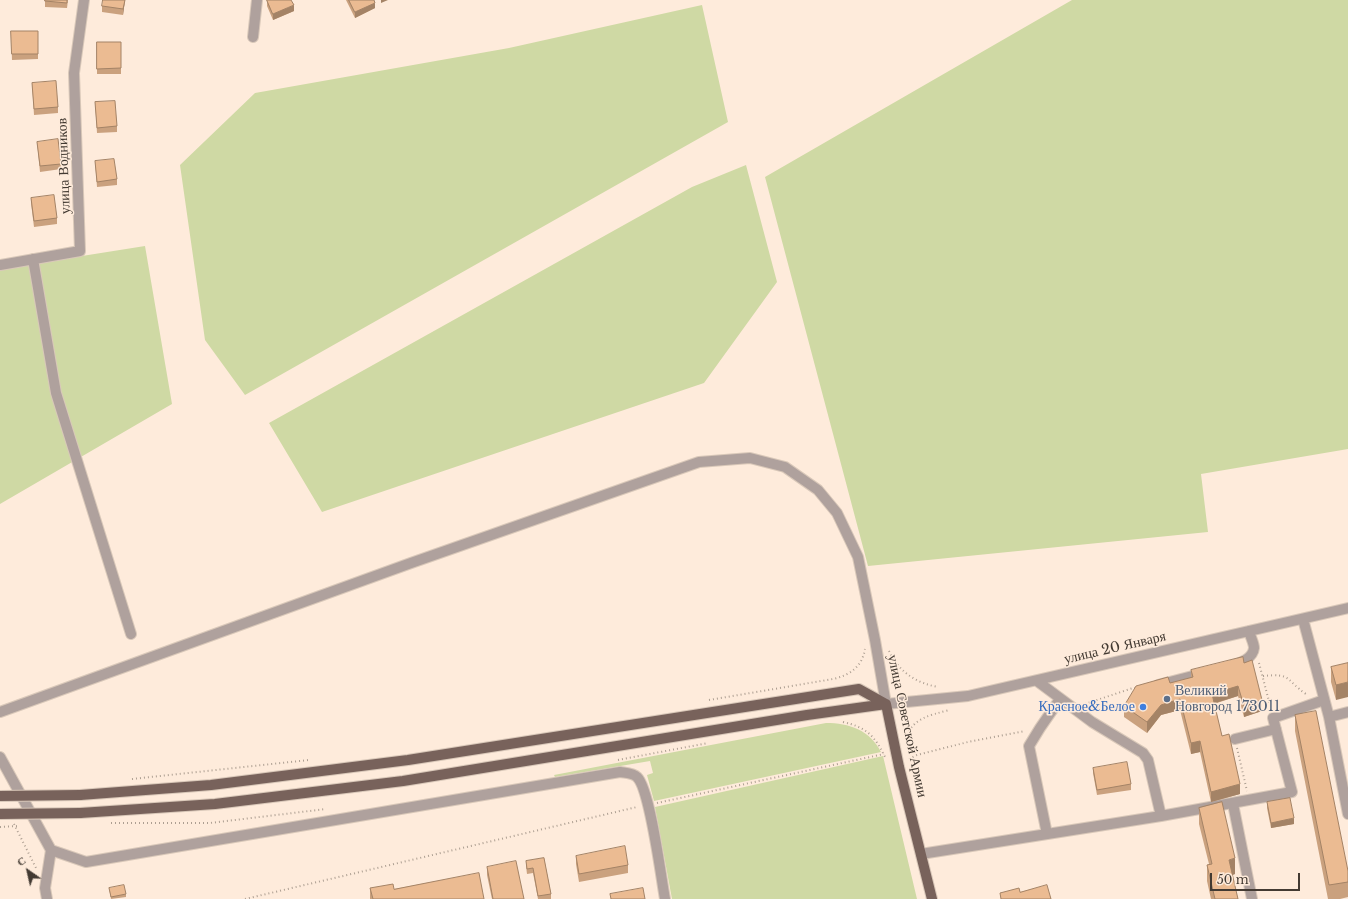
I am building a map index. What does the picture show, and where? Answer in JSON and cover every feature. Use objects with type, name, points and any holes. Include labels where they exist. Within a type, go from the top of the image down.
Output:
[{"type":"main road","points":[[0,796],[80,795],[211,785],[408,760],[859,689],[886,704]]},
{"type":"main road","points":[[0,814],[80,813],[215,804],[403,781],[886,704]]},
{"type":"main road","name":"улица Советской Армии","points":[[886,704],[899,767],[932,899]]},
{"type":"street","name":"улица Водников","points":[[0,265],[80,251],[74,72],[84,0]]},
{"type":"street","points":[[253,37],[257,0]]},
{"type":"street","points":[[33,259],[56,393],[131,634]]},
{"type":"street","name":"улица Советской Армии","points":[[0,712],[411,563],[699,462],[750,458],[785,467],[818,490],[837,513],[858,557],[886,704]]},
{"type":"street","name":"улица 20 Января","points":[[886,704],[968,696],[1348,608]]},
{"type":"street","points":[[1303,619],[1329,717],[1348,814]]},
{"type":"street","points":[[1142,689],[1238,664],[1246,660],[1251,655],[1254,648],[1249,631]]},
{"type":"street","points":[[1036,681],[1092,722],[1143,753],[1148,760],[1161,816]]},
{"type":"street","points":[[1047,834],[1030,746],[1040,728],[1060,699]]},
{"type":"street","points":[[921,854],[1233,804],[1292,792],[1273,718],[1324,700]]},
{"type":"street","points":[[1329,717],[1348,712]]},
{"type":"street","points":[[1235,739],[1276,729]]},
{"type":"street","points":[[0,757],[51,850],[45,888],[47,899]]},
{"type":"street","points":[[51,850],[86,862],[620,772],[629,773],[637,777],[642,783],[649,804],[665,899]]},
{"type":"street","points":[[1233,804],[1252,899]]},
{"type":"path","points":[[1251,655],[1260,663],[1273,718]]},
{"type":"path","points":[[1263,676],[1286,676],[1295,686],[1311,698],[1324,700]]},
{"type":"path","points":[[1072,708],[1133,688],[1142,689]]},
{"type":"path","points":[[906,761],[917,755],[968,742],[1040,728]]},
{"type":"path","points":[[1235,739],[1249,801]]},
{"type":"path","points":[[245,899],[649,804],[884,754]]},
{"type":"path","points":[[13,822],[45,888]]},
{"type":"green space","points":[[1072,0],[1348,0],[1348,449],[1201,474],[1208,532],[868,566],[765,177]]},
{"type":"green space","points":[[702,5],[728,122],[245,395],[205,340],[180,165],[255,93],[509,48]]},
{"type":"green space","points":[[746,165],[777,282],[704,383],[322,512],[269,423],[692,187]]},
{"type":"green space","points":[[145,246],[172,404],[0,504],[0,269]]},
{"type":"green space","points":[[826,723],[843,724],[858,729],[871,738],[881,752],[654,801],[647,775],[653,773],[650,761],[555,777],[554,775]]},
{"type":"green space","points":[[883,756],[917,899],[672,899],[655,807]]},
{"type":"building","points":[[67,0],[67,3],[45,1]]},
{"type":"building","points":[[103,0],[125,0],[123,9],[102,6]]},
{"type":"building","points":[[267,0],[291,0],[294,5],[273,14]]},
{"type":"building","points":[[349,0],[374,0],[375,3],[355,12]]},
{"type":"building","points":[[11,31],[38,31],[38,54],[12,54]]},
{"type":"building","points":[[97,42],[121,42],[121,68],[97,69]]},
{"type":"building","points":[[56,81],[58,107],[34,109],[32,83]]},
{"type":"building","points":[[115,101],[117,126],[97,128],[95,102]]},
{"type":"building","points":[[58,139],[61,164],[40,166],[37,142]]},
{"type":"building","points":[[114,159],[117,179],[97,182],[95,161]]},
{"type":"building","points":[[54,195],[57,218],[34,221],[31,198]]},
{"type":"building","points":[[1243,657],[1244,663],[1252,660],[1262,700],[1244,706],[1238,686],[1212,694],[1222,736],[1229,734],[1240,784],[1211,792],[1200,741],[1191,743],[1180,699],[1161,705],[1147,722],[1124,706],[1136,686],[1168,677],[1170,683],[1193,677],[1191,670]]},
{"type":"building","points":[[1348,663],[1348,682],[1336,685],[1331,667]]},
{"type":"building","points":[[1316,711],[1348,871],[1348,882],[1329,885],[1295,715]]},
{"type":"building","points":[[1127,762],[1131,784],[1097,790],[1093,768]]},
{"type":"building","points":[[1290,798],[1294,818],[1271,823],[1267,802]]},
{"type":"building","points":[[1222,802],[1235,858],[1229,860],[1238,899],[1215,899],[1207,865],[1212,864],[1199,808]]},
{"type":"building","points":[[625,846],[628,865],[579,874],[576,856]]},
{"type":"building","points":[[544,858],[551,894],[538,896],[533,868],[527,869],[526,861]]},
{"type":"building","points":[[516,861],[524,899],[493,899],[487,867]]},
{"type":"building","points":[[479,873],[484,899],[373,899],[370,888],[393,884],[394,889]]},
{"type":"building","points":[[124,885],[126,894],[111,897],[109,888]]},
{"type":"building","points":[[1047,885],[1051,899],[1001,899],[1000,893],[1019,888],[1020,892]]},
{"type":"building","points":[[643,888],[645,899],[611,899],[610,894]]},
{"type":"place","name":"Великий Новгород 173011","points":[[1167,699]]},
{"type":"place","name":"Красное&Белое","points":[[1143,707]]}]
